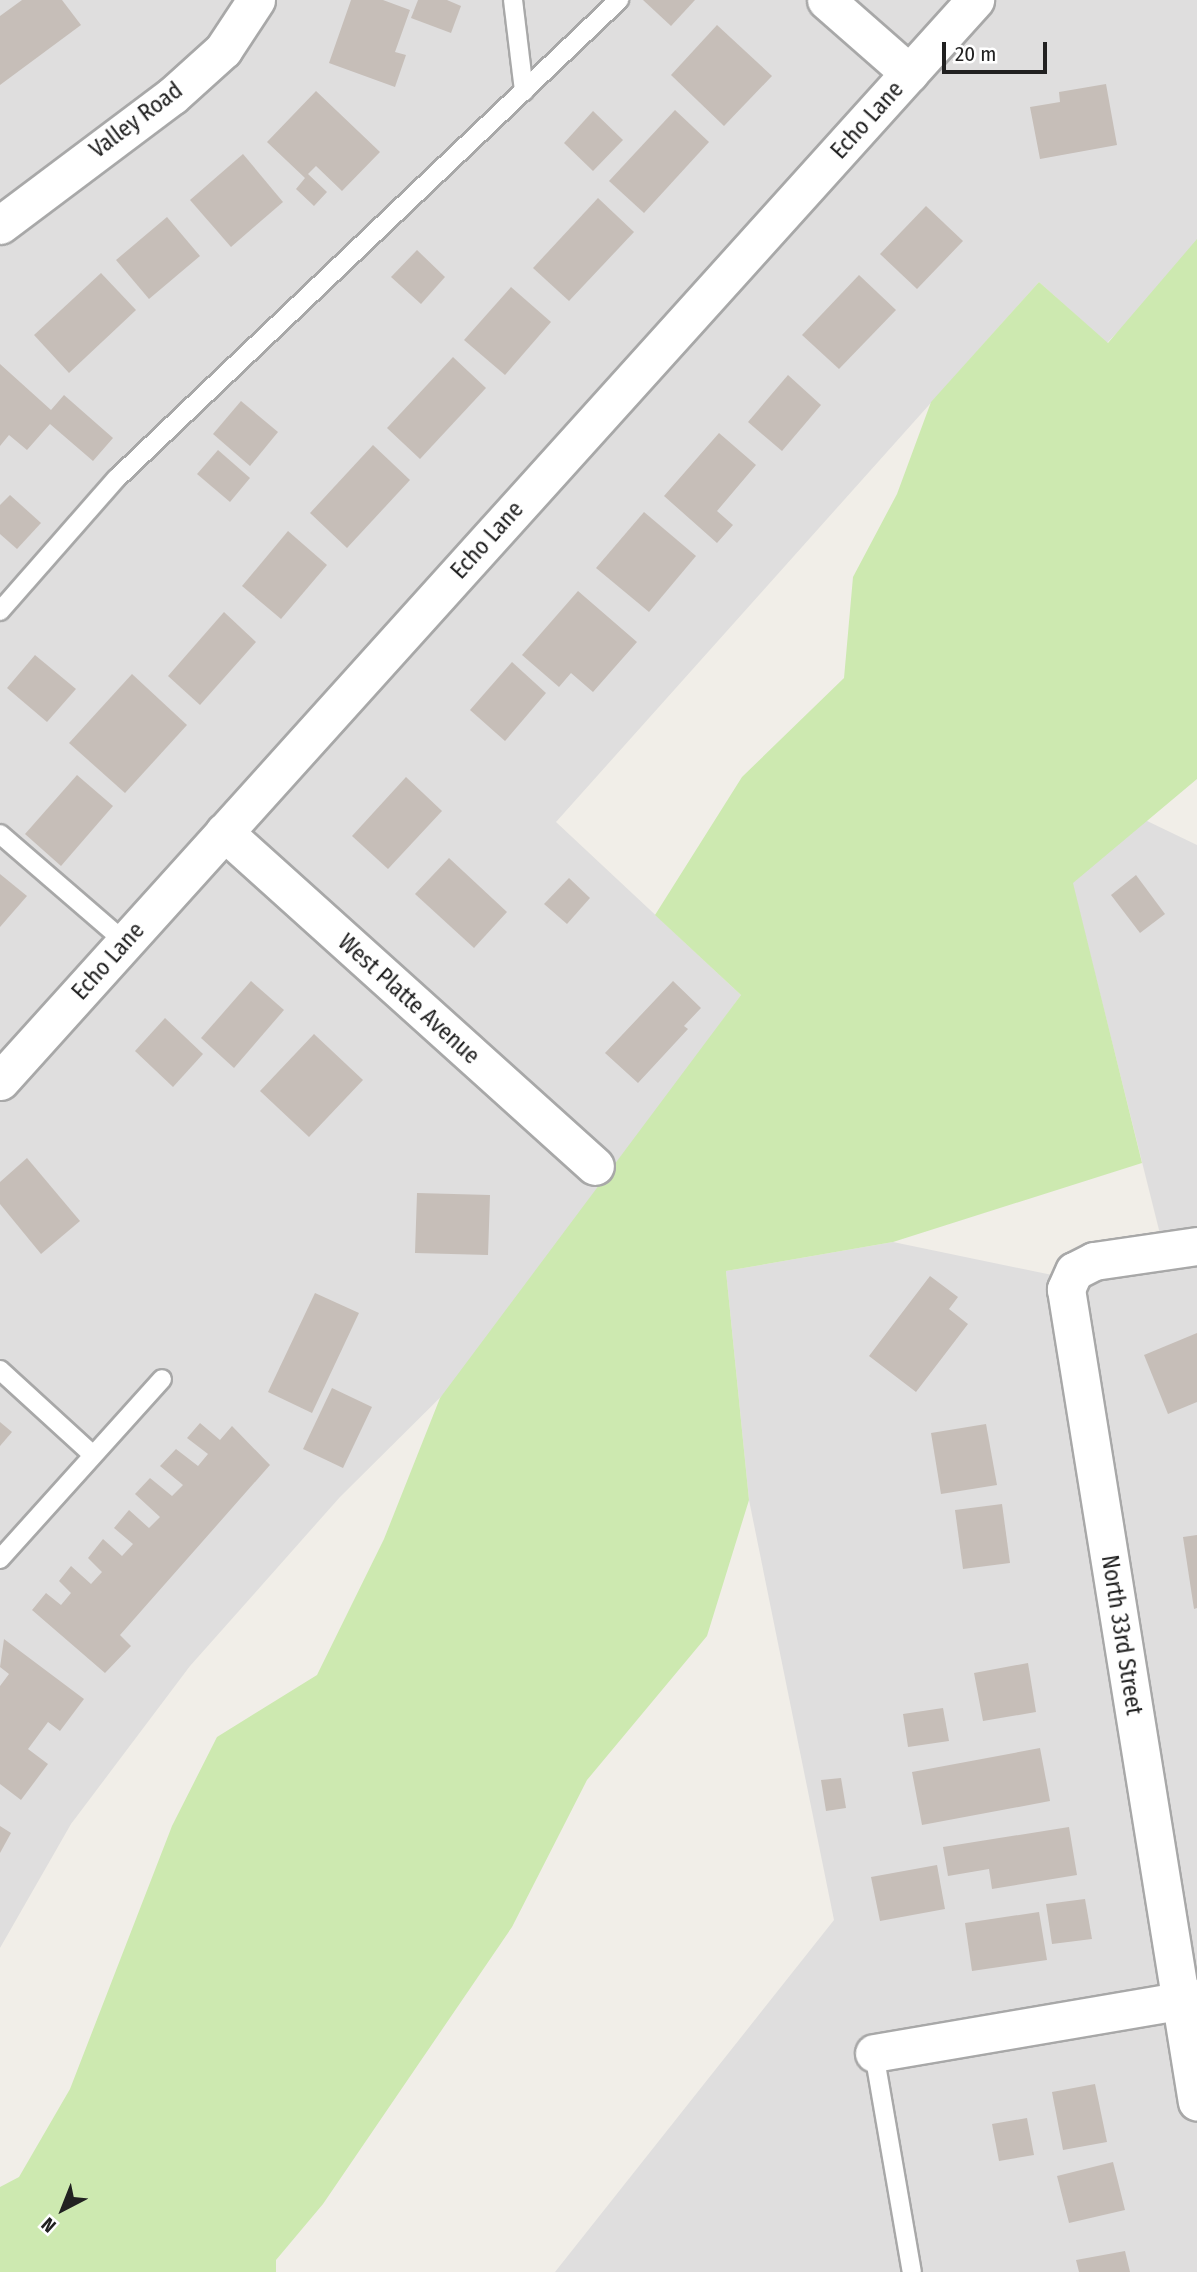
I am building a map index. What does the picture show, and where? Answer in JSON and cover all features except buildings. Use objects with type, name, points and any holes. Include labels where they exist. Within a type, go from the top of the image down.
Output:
[{"type":"street","name":"Valley Road","points":[[0,225],[172,96],[223,50],[256,0]]},
{"type":"street","points":[[826,0],[909,74]]},
{"type":"street","name":"Echo Lane","points":[[0,1081],[975,0]]},
{"type":"street","name":"West Platte Avenue","points":[[224,832],[596,1166]]},
{"type":"street","name":"North 33rd Street","points":[[1190,1999],[1066,1289],[1074,1270],[1094,1261],[1197,1246]]},
{"type":"street","points":[[874,2053],[1190,1999],[1197,2102]]},
{"type":"lane","points":[[513,0],[524,92]]},
{"type":"lane","points":[[0,611],[116,479],[619,0]]},
{"type":"lane","points":[[0,834],[125,942]]},
{"type":"lane","points":[[0,1370],[92,1454]]},
{"type":"lane","points":[[0,1559],[162,1379]]},
{"type":"lane","points":[[874,2053],[912,2272]]},
{"type":"shaded area","points":[[0,0],[1197,0],[1197,250],[1107,343],[1039,282],[556,822],[741,995],[477,1361],[340,1497],[190,1666],[71,1824],[0,1948]]},
{"type":"shaded area","points":[[1145,820],[1197,845],[1197,2272],[555,2272],[834,1920],[749,1500],[726,1271],[893,1242],[1086,1282],[1168,1266],[1072,882]]},
{"type":"green space","points":[[1197,239],[1197,779],[1073,883],[1142,1163],[893,1242],[726,1271],[749,1500],[707,1636],[587,1780],[512,1927],[323,2204],[276,2260],[276,2272],[0,2272],[0,2187],[19,2177],[70,2089],[172,1826],[217,1737],[317,1675],[384,1539],[440,1398],[741,995],[655,915],[742,777],[844,678],[853,577],[897,494],[931,402],[1039,282],[1108,343]]}]
